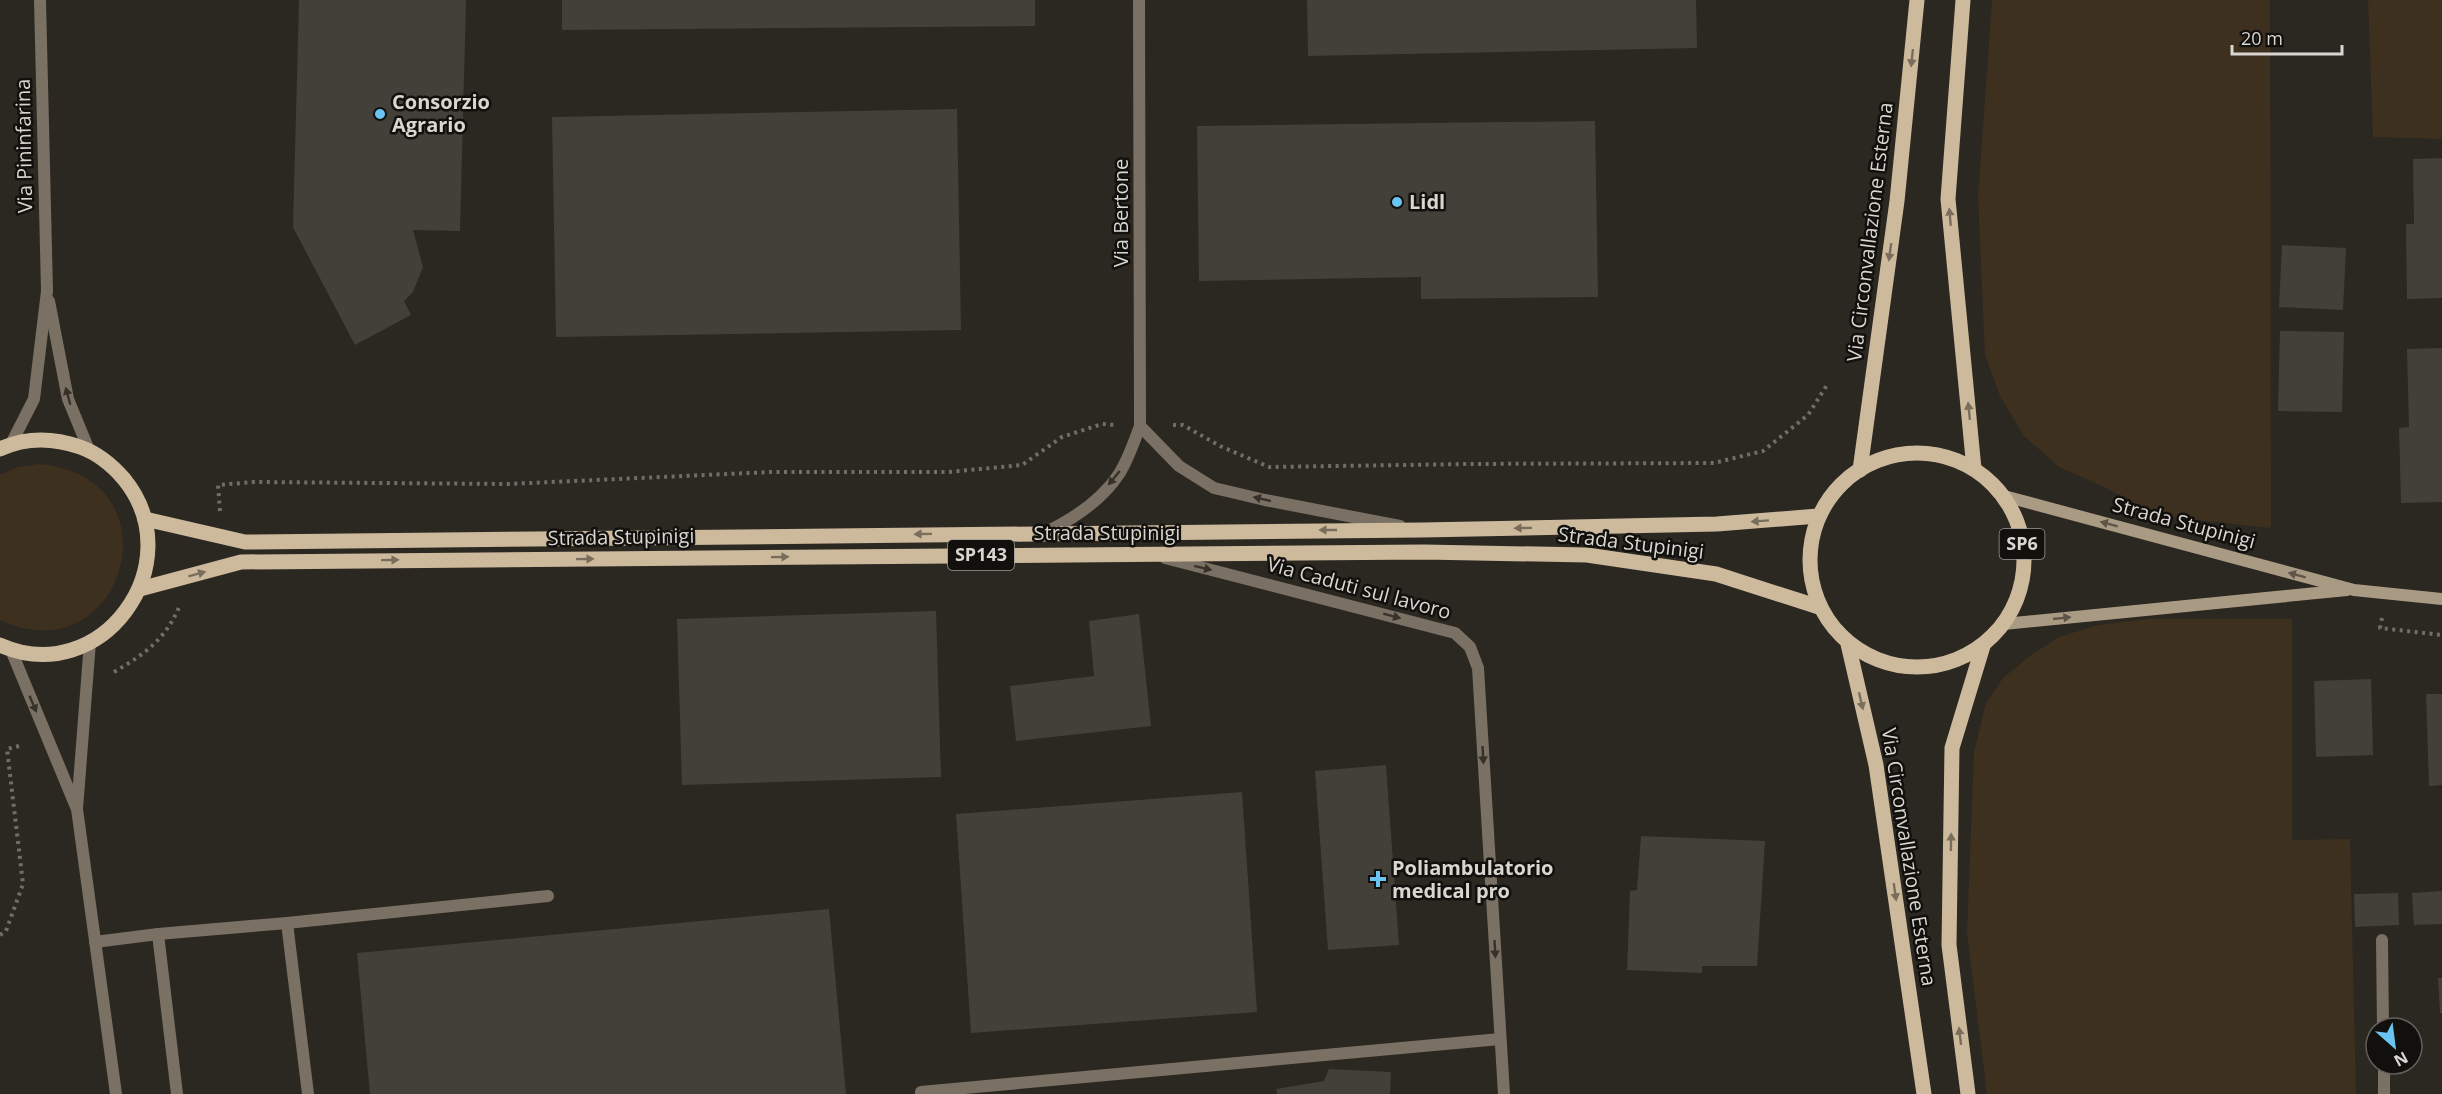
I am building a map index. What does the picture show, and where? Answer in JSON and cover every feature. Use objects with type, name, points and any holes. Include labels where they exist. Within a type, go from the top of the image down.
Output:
[{"type":"main road","name":"Via Circonvallazione Esterna","points":[[1860,470],[1897,201],[1917,0]]},
{"type":"main road","points":[[1963,0],[1948,199],[1974,469]]},
{"type":"main road","points":[[5,446],[37,439],[63,442],[88,450],[114,467],[133,491],[145,519],[148,555],[140,589],[128,610],[111,628],[90,642],[71,650],[51,654],[31,654],[5,648]]},
{"type":"main road","name":"Via Circonvallazione Esterna","points":[[1917,453],[1947,457],[1974,469],[2004,496],[2019,526],[2025,560],[2019,594],[2004,624],[1983,646],[1951,663],[1915,668],[1879,661],[1848,644],[1831,626],[1819,607],[1810,577],[1810,546],[1818,516],[1836,490],[1860,470],[1887,457],[1917,453]]},
{"type":"main road","name":"Strada Stupinigi","points":[[145,519],[245,542],[1046,532],[1422,530],[1717,524],[1818,516]]},
{"type":"main road","name":"Strada Stupinigi","points":[[140,589],[241,562],[1424,552],[1587,555],[1716,574],[1819,607]]},
{"type":"main road","name":"Via Circonvallazione Esterna","points":[[1848,644],[1876,765],[1924,1094]]},
{"type":"main road","name":"Via Circonvallazione Esterna","points":[[1968,1094],[1949,945],[1952,748],[1983,646]]},
{"type":"street","name":"Via Pininfarina","points":[[5,446],[34,399],[47,291],[40,0]]},
{"type":"street","name":"Via Bertone","points":[[1046,532],[1067,522],[1087,508],[1119,475],[1140,426],[1139,0]]},
{"type":"street","name":"Via Pininfarina","points":[[47,291],[68,399],[88,450]]},
{"type":"street","points":[[1140,426],[1179,466],[1214,488],[1422,530]]},
{"type":"street","name":"Strada Stupinigi","points":[[2004,496],[2354,590],[2442,599]]},
{"type":"street","name":"Via Caduti sul lavoro","points":[[1147,553],[1455,633],[1470,646],[1478,668],[1504,1094]]},
{"type":"street","name":"Strada Stupinigi","points":[[2004,624],[2354,590]]},
{"type":"street","points":[[90,642],[77,809],[116,1094]]},
{"type":"street","points":[[5,648],[48,738],[77,809]]},
{"type":"street","points":[[95,942],[548,896]]},
{"type":"street","points":[[287,923],[308,1094]]},
{"type":"street","points":[[158,934],[177,1094]]},
{"type":"street","points":[[2382,940],[2384,1016]]},
{"type":"street","points":[[921,1094],[921,1092],[1500,1039]]},
{"type":"street","points":[[2384,1076],[2384,1094]]},
{"type":"street","name":"Via Circonvallazione Esterna","points":[[1919,1094],[1922,1077]]},
{"type":"path","points":[[222,536],[218,484],[265,482],[508,484],[771,472],[950,472],[1022,465],[1062,437],[1102,424],[1183,425],[1220,446],[1269,468],[1714,463],[1763,451],[1808,415],[1827,385]]},
{"type":"path","points":[[2385,593],[2380,628],[2442,635]]},
{"type":"path","points":[[104,678],[144,655],[172,625],[183,598]]},
{"type":"path","points":[[0,935],[6,931],[23,884],[7,749],[48,738]]},
{"type":"shaded area","points":[[1992,0],[2270,0],[2271,528],[2176,518],[2134,503],[2059,467],[2024,436],[2000,396],[1985,355],[1978,196]]},
{"type":"shaded area","points":[[2368,0],[2442,0],[2442,139],[2373,137]]},
{"type":"shaded area","points":[[39,464],[84,477],[111,502],[122,534],[120,569],[104,600],[78,622],[43,630],[0,620],[0,475],[18,467]]},
{"type":"shaded area","points":[[2149,619],[2292,619],[2292,840],[2350,839],[2356,1094],[1987,1094],[1967,933],[1974,752],[1986,703],[2003,678],[2031,655],[2059,637],[2098,625]]},
{"type":"building","name":"Consorzio Agrario","points":[[299,0],[466,0],[460,231],[413,230],[423,267],[413,292],[404,301],[411,315],[355,345],[293,227]]},
{"type":"building","points":[[562,0],[1035,0],[1035,26],[562,30]]},
{"type":"building","points":[[1307,0],[1696,0],[1697,48],[1308,56]]},
{"type":"building","points":[[957,109],[961,330],[556,337],[552,117]]},
{"type":"building","name":"Lidl","points":[[1595,121],[1598,297],[1421,299],[1421,277],[1199,281],[1197,126]]},
{"type":"building","points":[[2442,158],[2442,298],[2407,299],[2406,224],[2414,224],[2413,159]]},
{"type":"building","points":[[2282,245],[2346,248],[2343,310],[2279,307]]},
{"type":"building","points":[[2280,331],[2344,332],[2342,412],[2278,411]]},
{"type":"building","points":[[2442,348],[2442,502],[2401,503],[2399,428],[2409,427],[2407,349]]},
{"type":"building","points":[[936,611],[941,777],[682,785],[677,619]]},
{"type":"building","points":[[1139,614],[1151,726],[1016,741],[1010,686],[1094,676],[1089,621]]},
{"type":"building","points":[[2371,679],[2373,755],[2316,757],[2314,681]]},
{"type":"building","points":[[2426,694],[2442,694],[2442,785],[2429,786]]},
{"type":"building","points":[[1386,765],[1399,945],[1328,950],[1315,771]]},
{"type":"building","points":[[1242,792],[1257,1012],[971,1033],[956,814]]},
{"type":"building","points":[[1641,836],[1765,841],[1757,966],[1702,966],[1702,973],[1627,970],[1630,891],[1637,890]]},
{"type":"building","points":[[2442,891],[2442,924],[2414,925],[2412,893]]},
{"type":"building","points":[[2398,893],[2399,925],[2355,927],[2354,894]]},
{"type":"building","points":[[829,909],[846,1094],[370,1094],[357,953]]},
{"type":"building","points":[[2438,978],[2442,978],[2442,1013],[2440,1013]]},
{"type":"building","points":[[1329,1069],[1391,1072],[1390,1094],[1277,1094],[1276,1089],[1324,1081]]},
{"type":"place","name":"Consorzio Agrario","points":[[380,114]]},
{"type":"place","name":"Lidl","points":[[1397,202]]},
{"type":"place","name":"Poliambulatorio medical pro","points":[[1378,879]]}]
